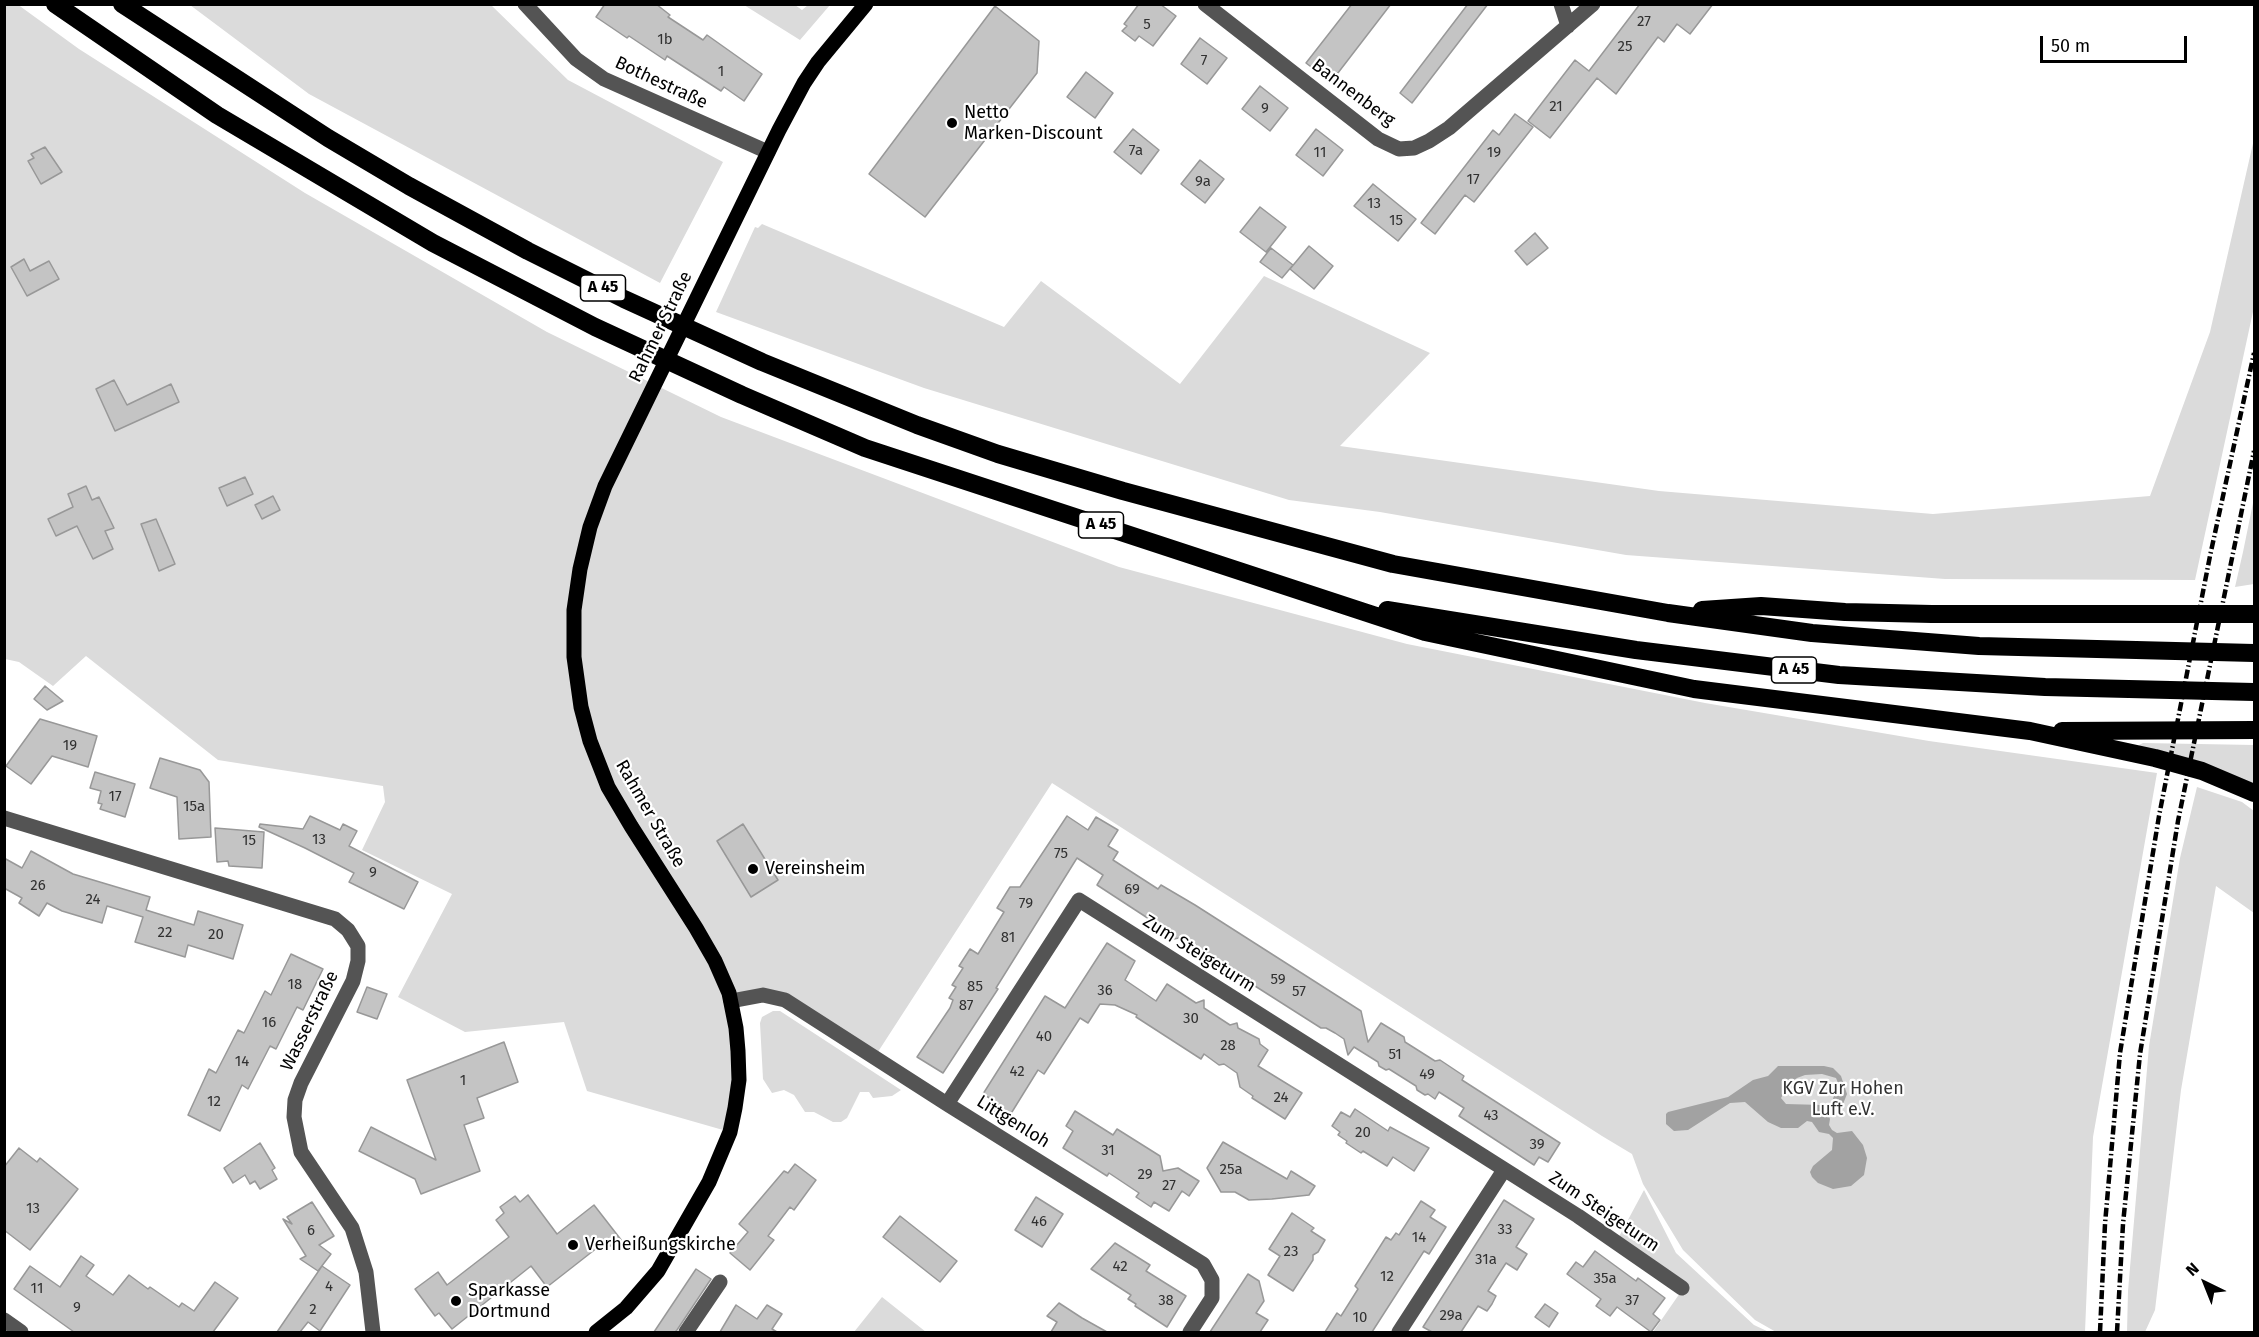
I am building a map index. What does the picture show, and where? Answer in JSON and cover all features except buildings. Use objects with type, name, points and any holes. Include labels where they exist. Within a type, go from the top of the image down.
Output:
[{"type":"highway","name":"A 45","points":[[55,4],[217,115],[349,195],[482,270],[595,327],[865,448],[1338,602],[1636,650],[1839,675],[2045,687],[2254,692]]},
{"type":"highway","name":"A 45","points":[[122,4],[328,138],[409,186],[528,251],[624,299],[751,357],[867,405],[998,454],[1124,491],[1393,564],[1668,613],[1812,633],[1979,646],[2254,653]]},
{"type":"highway","points":[[1338,602],[1425,632],[1694,688],[2030,731],[2155,758],[2202,771],[2254,794]]},
{"type":"highway","points":[[1668,613],[1761,606],[1932,615],[2254,614]]},
{"type":"highway","points":[[2225,613],[2254,608]]},
{"type":"highway","points":[[2030,731],[2254,730]]},
{"type":"main road","name":"Rahmer Straße","points":[[596,1332],[626,1308],[658,1271],[718,1162],[730,1132],[739,1080],[736,1028],[731,1001],[719,970],[696,928],[608,787],[590,741],[581,707],[574,657],[576,600],[580,569],[590,527],[613,469],[768,152],[804,83],[818,62],[866,4]]},
{"type":"street","name":"Bothestraße","points":[[525,4],[576,59],[604,79],[768,152]]},
{"type":"street","name":"Bannenberg","points":[[1205,4],[1378,139],[1399,149],[1414,148],[1449,128],[1593,4]]},
{"type":"street","points":[[1561,4],[1568,26]]},
{"type":"street","name":"Wasserstraße","points":[[4,818],[334,919],[348,930],[358,946],[358,961],[353,981],[301,1083],[295,1100],[294,1117],[301,1152],[352,1228],[366,1272],[373,1332]]},
{"type":"street","name":"Zum Steigeturm","points":[[947,1104],[1078,900],[1578,1216],[1682,1288]]},
{"type":"street","name":"Littgenloh","points":[[731,1001],[763,995],[785,1000],[1203,1264],[1212,1280],[1212,1298],[1190,1332]]},
{"type":"street","points":[[1400,1332],[1504,1170]]},
{"type":"street","points":[[686,1332],[720,1282]]},
{"type":"street","points":[[4,1320],[21,1332]]},
{"type":"green space","name":"KGV Zur Hohen Luft e.V.","points":[[17,4],[79,49],[305,193],[547,332],[721,417],[1119,567],[1407,644],[1705,703],[1929,741],[2157,773],[2093,1137],[2085,1332],[1776,1332],[1755,1320],[1683,1250],[1643,1184],[1632,1154],[1052,783],[874,1058],[785,1000],[732,999],[736,1028],[730,1132],[587,1091],[564,1022],[465,1032],[398,997],[452,894],[362,850],[385,802],[383,786],[218,760],[86,656],[53,686],[19,662],[5,659],[4,5]]},
{"type":"green space","points":[[190,5],[491,5],[568,80],[723,162],[660,283],[309,94]]},
{"type":"green space","points":[[744,5],[795,5],[802,10],[808,5],[830,5],[800,40]]},
{"type":"green space","points":[[2254,139],[2254,307],[2195,580],[1945,579],[1626,555],[1380,512],[1289,500],[924,388],[716,312],[755,227],[758,228],[762,224],[1004,327],[1041,281],[1180,384],[1264,276],[1430,353],[1340,446],[1659,491],[1933,514],[2150,496],[2210,332]]},
{"type":"green space","points":[[2254,498],[2254,584],[2235,587],[2243,552]]},
{"type":"green space","points":[[2143,743],[2254,745],[2254,784],[2141,748],[2139,745]]},
{"type":"green space","points":[[2197,787],[2242,802],[2254,811],[2254,913],[2216,886],[2181,1090],[2155,1310],[2145,1332],[2127,1332],[2128,1291],[2149,1046],[2180,858]]},
{"type":"green space","points":[[773,1011],[780,1011],[901,1090],[892,1096],[873,1098],[869,1092],[860,1092],[847,1118],[841,1122],[833,1122],[814,1112],[805,1112],[794,1095],[784,1090],[772,1093],[763,1079],[760,1023],[762,1017]]},
{"type":"green space","points":[[1644,1190],[1676,1253],[1754,1325],[1769,1332],[1653,1332],[1680,1293],[1614,1246]]},
{"type":"green space","points":[[882,1297],[926,1332],[854,1332]]},
{"type":"shaded area","points":[[1778,1066],[1824,1066],[1833,1068],[1841,1076],[1847,1094],[1843,1104],[1832,1102],[1838,1083],[1836,1078],[1822,1074],[1797,1078],[1789,1084],[1781,1098],[1786,1104],[1822,1105],[1826,1108],[1832,1130],[1837,1133],[1852,1131],[1863,1145],[1867,1158],[1864,1175],[1851,1186],[1833,1189],[1818,1183],[1812,1177],[1810,1172],[1813,1166],[1832,1150],[1833,1138],[1829,1134],[1819,1132],[1812,1122],[1807,1121],[1798,1128],[1781,1128],[1768,1122],[1745,1102],[1730,1103],[1688,1130],[1674,1131],[1666,1124],[1668,1112],[1728,1097],[1753,1080],[1768,1076]]},
{"type":"railway","points":[[2100,1332],[2105,1224],[2120,1053],[2159,816],[2210,556],[2254,353]]},
{"type":"railway","points":[[2117,1332],[2123,1224],[2140,1054],[2178,821],[2254,451]]},
{"type":"place","name":"Netto Marken-Discount","points":[[952,123]]},
{"type":"place","name":"Vereinsheim","points":[[753,869]]},
{"type":"place","name":"Verheißungskirche","points":[[573,1245]]},
{"type":"place","name":"Sparkasse Dortmund","points":[[456,1301]]}]
